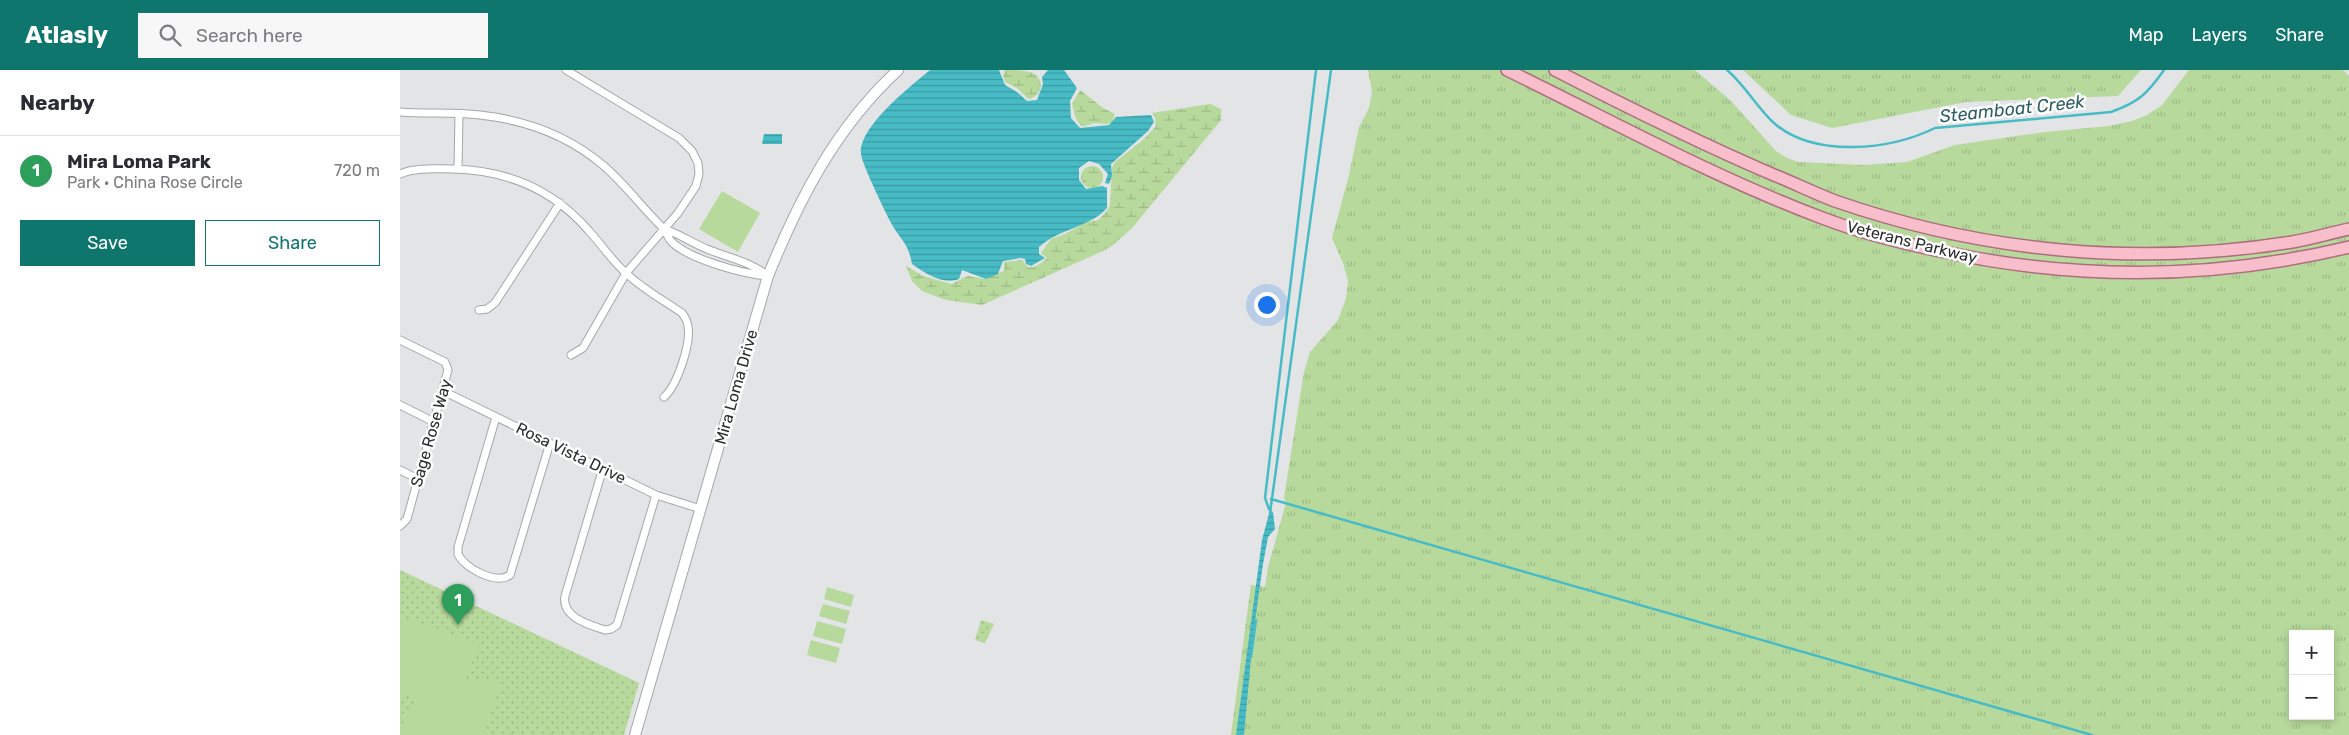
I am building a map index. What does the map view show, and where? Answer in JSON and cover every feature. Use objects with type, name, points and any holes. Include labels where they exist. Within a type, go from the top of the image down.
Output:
[{"type":"main road","name":"Mira Loma Drive","points":[[635,735],[768,276],[789,223],[818,168],[852,121],[898,70]]},
{"type":"main road","name":"Veterans Parkway","points":[[1507,70],[1718,173],[1825,219],[1900,242],[1985,261],[2051,270],[2132,274],[2215,270],[2295,260],[2349,247]]},
{"type":"main road","name":"Veterans Parkway","points":[[1555,70],[1726,155],[1834,200],[1905,222],[1986,241],[2054,250],[2130,254],[2214,252],[2294,242],[2349,229]]},
{"type":"street","points":[[566,70],[679,138],[692,151],[698,164],[699,174],[696,186],[689,198],[626,273],[584,348],[571,355]]},
{"type":"street","points":[[400,112],[478,114],[522,122],[566,140],[604,167],[664,229],[670,240],[675,244],[704,260],[746,273],[768,276]]},
{"type":"street","points":[[458,114],[458,170]]},
{"type":"street","points":[[400,174],[417,169],[477,170],[510,176],[546,193],[560,203],[580,220],[626,273],[682,313],[686,320],[688,328],[686,345],[675,384],[664,397]]},
{"type":"street","points":[[479,310],[487,309],[495,303],[560,203]]},
{"type":"street","points":[[664,229],[679,234],[708,249],[755,266],[768,276]]},
{"type":"street","name":"Sage Rose Way","points":[[400,340],[441,359],[447,366],[448,376],[407,519],[400,526]]},
{"type":"street","name":"Rosa Vista Drive","points":[[444,392],[656,495],[701,509]]},
{"type":"street","points":[[400,405],[434,422]]},
{"type":"street","points":[[496,417],[458,547],[458,554],[466,565],[494,578],[505,578],[510,575],[550,443]]},
{"type":"street","points":[[603,468],[564,604],[566,611],[572,616],[606,630],[612,629],[617,625],[656,495]]},
{"type":"street","points":[[400,470],[418,479]]},
{"type":"green space","points":[[1005,70],[1023,71],[1037,76],[1040,80],[1041,88],[1037,95],[1028,99],[1017,88],[1005,82],[1003,76]]},
{"type":"green space","points":[[1368,70],[1695,70],[1731,101],[1776,151],[1787,158],[1798,162],[1864,165],[1907,162],[1955,145],[2045,132],[2109,126],[2132,121],[2147,115],[2162,105],[2189,70],[2343,70],[2349,76],[2349,735],[1231,735],[1251,585],[1265,587],[1268,567],[1286,503],[1284,497],[1304,372],[1310,352],[1338,320],[1346,299],[1348,281],[1343,263],[1332,238],[1349,175],[1359,127],[1369,108],[1372,92]]},
{"type":"green space","points":[[1743,70],[2141,70],[2118,96],[1966,102],[1832,128],[1791,115]]},
{"type":"green space","points":[[1080,90],[1103,108],[1115,114],[1112,122],[1108,124],[1094,123],[1083,127],[1078,122],[1072,104]]},
{"type":"green space","points":[[1210,104],[1221,109],[1221,120],[1132,228],[1112,246],[982,305],[946,300],[922,291],[912,281],[906,266],[923,276],[951,284],[968,276],[985,279],[1004,271],[1004,262],[1022,260],[1028,267],[1038,265],[1047,258],[1041,253],[1051,239],[1087,222],[1098,220],[1107,211],[1110,205],[1112,167],[1115,162],[1144,139],[1156,126],[1152,113]]},
{"type":"green space","points":[[1092,166],[1100,169],[1103,177],[1100,185],[1092,188],[1084,185],[1081,177],[1084,169]]},
{"type":"green space","points":[[722,191],[760,213],[738,252],[699,229]]},
{"type":"green space","points":[[400,570],[639,683],[624,735],[400,735]]},
{"type":"green space","points":[[827,587],[854,595],[851,607],[824,599]]},
{"type":"green space","points":[[823,604],[850,611],[846,624],[819,616]]},
{"type":"green space","points":[[400,617],[479,644],[466,679],[501,683],[484,735],[400,735],[402,725],[419,699],[400,693]]},
{"type":"green space","points":[[981,620],[994,624],[985,643],[975,640]]},
{"type":"green space","points":[[817,621],[846,629],[842,644],[813,636]]},
{"type":"green space","points":[[811,640],[840,648],[836,663],[807,655]]},
{"type":"water","points":[[930,70],[999,70],[1005,85],[1027,101],[1037,100],[1043,84],[1042,77],[1048,70],[1064,70],[1077,88],[1070,101],[1071,118],[1080,128],[1109,125],[1116,117],[1151,115],[1154,122],[1148,131],[1111,164],[1112,176],[1109,184],[1105,183],[1108,174],[1099,164],[1089,161],[1079,168],[1079,180],[1086,189],[1102,186],[1107,188],[1107,208],[1092,220],[1056,236],[1039,247],[1039,254],[1045,258],[1031,266],[1026,264],[1025,259],[1021,258],[1003,261],[998,274],[986,279],[962,270],[959,279],[941,280],[912,264],[908,250],[887,215],[861,154],[862,143],[877,120],[899,96]]},
{"type":"water","points":[[764,134],[782,134],[782,144],[762,144]]},
{"type":"water","points":[[1270,510],[1273,512],[1275,529],[1268,537],[1263,564],[1253,636],[1244,735],[1236,735],[1262,540]]},
{"type":"waterway","points":[[1269,509],[1265,498],[1316,70]]},
{"type":"waterway","points":[[1270,513],[1331,70]]},
{"type":"waterway","name":"Steamboat Creek","points":[[1727,70],[1769,118],[1792,135],[1811,142],[1832,146],[1854,147],[1897,141],[1917,136],[1935,128],[2111,112],[2136,101],[2164,70]]},
{"type":"waterway","points":[[1271,499],[2092,735]]},
{"type":"waterway","points":[[1251,657],[1256,620]]},
{"type":"place","name":"Mira Loma Park","points":[[458,625]]}]
